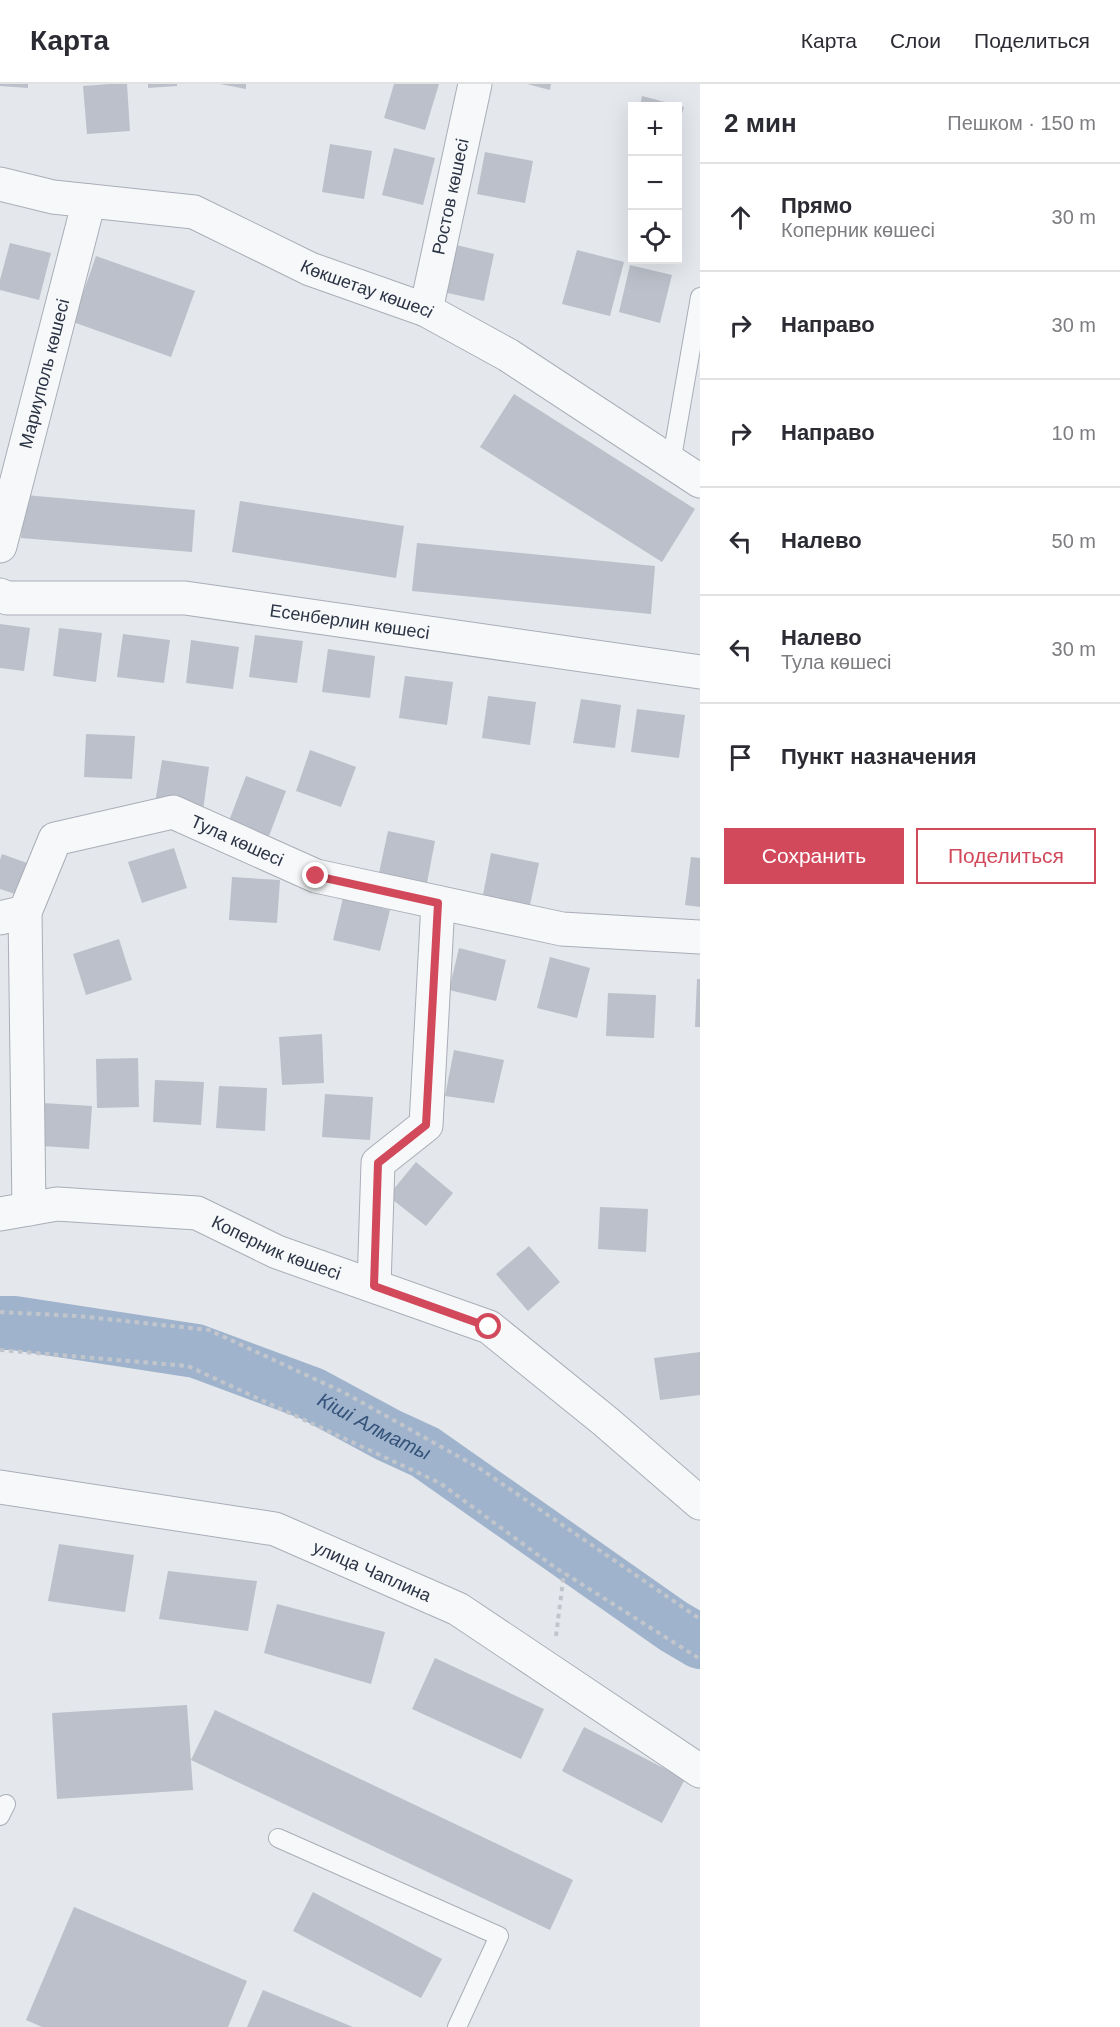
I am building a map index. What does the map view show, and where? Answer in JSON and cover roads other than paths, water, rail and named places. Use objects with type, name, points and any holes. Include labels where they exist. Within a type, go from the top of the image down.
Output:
[{"type":"street","name":"Ростов көшесі","points":[[426,310],[475,84]]},
{"type":"street","name":"Көкшетау көшесі","points":[[0,184],[53,197],[194,212],[310,269],[426,310],[508,355],[700,481]]},
{"type":"street","name":"Мариуполь көшесі","points":[[0,546],[89,201]]},
{"type":"street","name":"Есенберлин көшесі","points":[[0,595],[8,598],[185,598],[700,672]]},
{"type":"street","name":"Тула көшесі","points":[[12,915],[55,839],[172,812],[316,876],[562,929],[700,937]]},
{"type":"street","points":[[374,1286],[378,1163],[426,1125],[438,903]]},
{"type":"street","points":[[12,915],[15,1211]]},
{"type":"street","name":"Коперник көшесі","points":[[15,1211],[57,1204],[197,1213],[277,1252],[489,1327],[605,1421],[700,1503]]},
{"type":"street","name":"улица Чаплина","points":[[0,1487],[275,1529],[458,1609],[700,1771]]},
{"type":"lane","points":[[671,462],[700,297]]},
{"type":"lane","points":[[278,1838],[499,1936],[457,2027]]},
{"type":"waterway","name":"Кіші Алматы","points":[[0,1323],[14,1323],[196,1351],[312,1394],[425,1452],[673,1626],[700,1642]]}]
